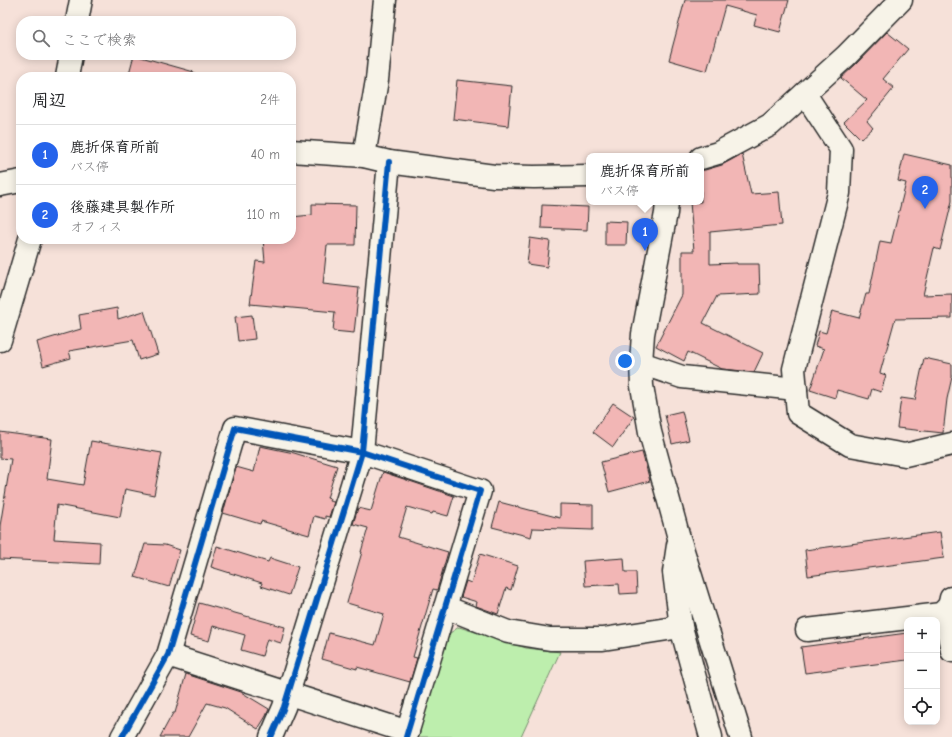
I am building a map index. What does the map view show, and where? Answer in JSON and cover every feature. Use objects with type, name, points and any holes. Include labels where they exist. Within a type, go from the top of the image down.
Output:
[{"type":"street","points":[[78,16],[81,0]]},
{"type":"street","points":[[364,156],[377,80],[385,0]]},
{"type":"street","points":[[704,157],[718,154],[770,125],[846,56],[901,0]]},
{"type":"street","points":[[68,72],[70,60]]},
{"type":"street","points":[[805,94],[840,149],[838,193],[794,369],[798,413],[850,445],[905,455],[952,444]]},
{"type":"street","points":[[296,150],[364,156],[389,162],[494,176],[586,176]]},
{"type":"street","points":[[271,737],[284,707],[362,452],[389,162]]},
{"type":"street","points":[[0,185],[16,183]]},
{"type":"street","points":[[667,205],[643,334],[641,363],[642,386],[650,432],[679,538],[741,737]]},
{"type":"street","points":[[0,340],[29,244]]},
{"type":"street","points":[[641,363],[682,378],[796,389]]},
{"type":"street","points":[[122,737],[168,656],[234,428],[362,452],[480,491],[407,734],[288,693],[168,656]]},
{"type":"street","points":[[679,538],[674,572],[681,627],[712,737]]},
{"type":"street","points":[[807,630],[941,614],[951,602]]},
{"type":"street","points":[[951,602],[946,620],[952,651]]},
{"type":"street","points":[[445,607],[508,632],[550,639],[603,639],[681,627]]},
{"type":"green space","points":[[459,627],[526,648],[560,652],[521,737],[416,737],[447,635]]},
{"type":"building","points":[[685,0],[789,0],[780,32],[754,25],[757,15],[725,6],[707,71],[669,60]]},
{"type":"building","points":[[887,32],[908,49],[883,79],[894,88],[867,121],[873,128],[861,139],[844,122],[867,100],[841,78]]},
{"type":"building","points":[[133,60],[152,60],[194,72],[129,72]]},
{"type":"building","points":[[457,80],[512,86],[508,126],[453,119]]},
{"type":"building","points":[[742,154],[751,194],[779,192],[782,225],[710,232],[710,264],[759,264],[760,294],[717,296],[703,323],[763,353],[754,372],[722,369],[688,352],[684,361],[656,346],[682,295],[682,251],[694,251],[690,205],[704,205],[704,170],[722,165]]},
{"type":"building","points":[[904,154],[952,165],[952,201],[940,250],[934,248],[923,295],[952,294],[952,318],[895,319],[880,373],[886,375],[881,392],[872,389],[869,399],[837,390],[835,398],[810,390],[824,349],[815,346],[819,331],[826,333],[832,311],[859,318],[866,294],[869,294],[880,241],[891,243],[906,183],[898,181]]},
{"type":"building","points":[[312,204],[356,205],[355,245],[327,245],[323,284],[359,288],[354,333],[333,331],[335,312],[250,304],[256,261],[265,262],[263,244],[296,244],[296,217],[312,215]]},
{"type":"building","points":[[542,205],[588,207],[587,230],[541,228]]},
{"type":"building","points":[[605,221],[627,222],[626,245],[605,245]]},
{"type":"building","points":[[530,238],[550,241],[547,267],[527,264]]},
{"type":"building","points":[[117,308],[118,319],[144,311],[158,354],[139,360],[133,340],[69,351],[71,358],[43,366],[37,342],[81,329],[79,315]]},
{"type":"building","points":[[252,315],[255,339],[238,341],[235,317]]},
{"type":"building","points":[[924,358],[952,364],[952,377],[947,399],[943,433],[897,428],[901,398],[915,400]]},
{"type":"building","points":[[613,403],[634,417],[613,447],[593,432]]},
{"type":"building","points":[[682,411],[689,440],[672,444],[665,415]]},
{"type":"building","points":[[0,432],[52,439],[47,479],[83,485],[91,441],[162,453],[154,495],[125,489],[120,517],[57,505],[54,539],[100,542],[99,564],[0,559],[0,526],[11,459],[0,458]]},
{"type":"building","points":[[260,446],[294,453],[337,466],[327,498],[330,499],[329,501],[334,502],[329,517],[325,516],[325,519],[314,516],[309,535],[261,521],[260,524],[223,513],[236,467],[254,472]]},
{"type":"building","points":[[642,452],[650,481],[609,492],[601,462]]},
{"type":"building","points":[[383,472],[454,496],[448,516],[433,512],[432,514],[407,507],[398,537],[448,552],[437,590],[433,589],[413,657],[417,658],[410,682],[322,659],[329,633],[375,645],[384,614],[347,603],[368,528],[353,524],[358,508],[371,511]]},
{"type":"building","points":[[499,502],[560,518],[560,504],[593,505],[593,530],[533,528],[531,537],[492,527]]},
{"type":"building","points":[[940,532],[944,558],[808,576],[805,550]]},
{"type":"building","points":[[145,544],[165,545],[180,550],[169,587],[135,577]]},
{"type":"building","points":[[217,546],[268,562],[270,558],[298,567],[289,595],[261,586],[262,583],[211,567]]},
{"type":"building","points":[[480,554],[518,566],[511,590],[506,588],[498,614],[476,606],[477,602],[461,597],[466,581],[471,583]]},
{"type":"building","points":[[624,558],[625,572],[636,572],[637,593],[620,594],[619,584],[585,586],[583,561]]},
{"type":"building","points":[[199,603],[285,627],[281,643],[267,639],[262,656],[241,650],[245,635],[213,626],[209,641],[190,636]]},
{"type":"building","points":[[904,633],[904,660],[805,673],[801,647]]},
{"type":"building","points":[[186,674],[241,692],[269,709],[258,729],[225,708],[207,703],[188,737],[160,737],[173,713],[175,713]]},
{"type":"cycle path","points":[[271,737],[284,707],[362,452],[389,162]]},
{"type":"cycle path","points":[[122,737],[168,655],[235,428],[362,452],[480,491],[406,737]]},
{"type":"place","name":"後藤建具製作所","points":[[925,209]]},
{"type":"place","name":"鹿折保育所前","points":[[645,251]]}]
